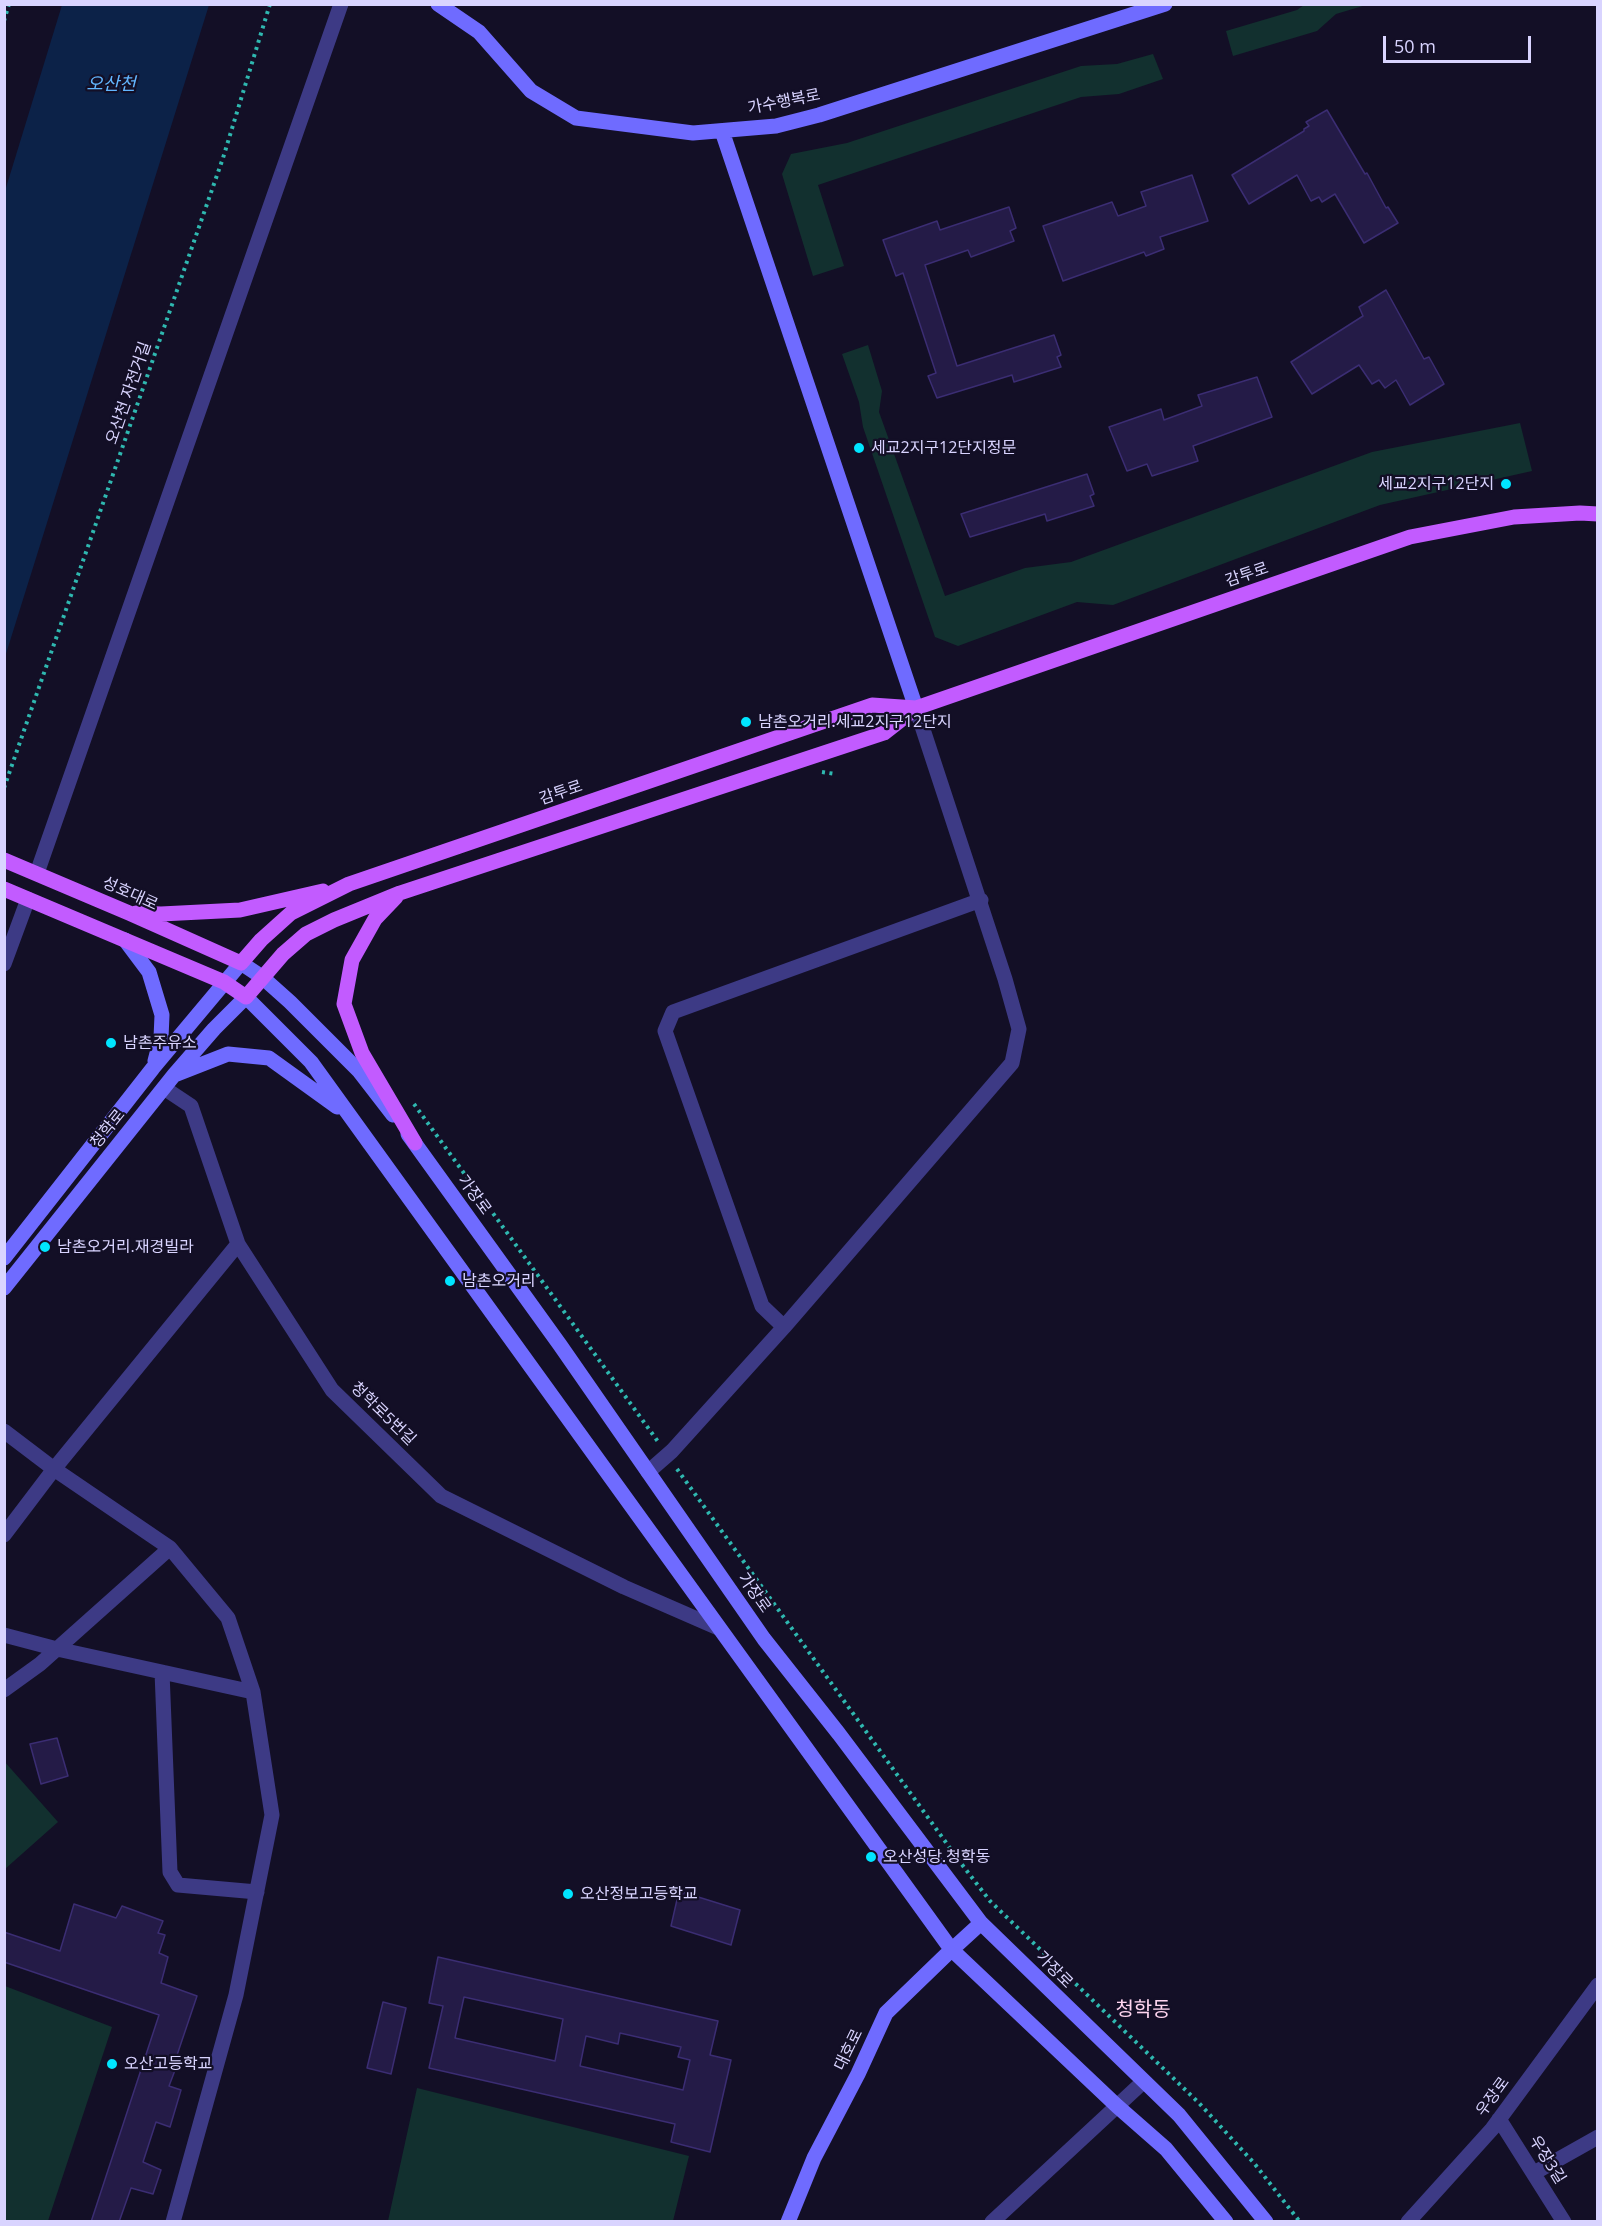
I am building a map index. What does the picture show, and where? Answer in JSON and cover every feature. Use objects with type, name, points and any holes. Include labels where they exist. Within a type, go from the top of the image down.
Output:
[{"type":"main road","name":"가수행복로","points":[[438,4],[479,32],[531,91],[576,118],[693,134],[776,126],[819,116],[1165,4]]},
{"type":"main road","points":[[722,131],[916,708]]},
{"type":"main road","name":"감투로","points":[[246,997],[283,954],[306,934],[334,920],[400,893],[884,733],[916,708],[1410,537],[1514,517],[1598,514]]},
{"type":"main road","name":"감투로","points":[[241,963],[291,913],[349,884],[872,705],[916,708]]},
{"type":"main road","name":"성호대로","points":[[4,860],[129,912],[241,963]]},
{"type":"main road","points":[[129,912],[161,914],[240,910],[349,884]]},
{"type":"main road","points":[[4,889],[224,982],[246,997],[311,1062],[951,1949],[1117,2106],[1166,2149],[1226,2222]]},
{"type":"main road","points":[[400,893],[375,919],[352,960],[344,1004],[362,1053],[415,1143]]},
{"type":"main road","points":[[125,940],[149,972],[162,1015],[161,1038],[153,1068]]},
{"type":"main road","name":"가장로","points":[[241,963],[262,977],[290,1002],[359,1071],[415,1143],[764,1639],[839,1734],[981,1923],[1179,2115],[1266,2222]]},
{"type":"main road","name":"청학로","points":[[4,1258],[153,1068],[241,963]]},
{"type":"main road","name":"청학로","points":[[4,1288],[174,1075],[214,1029],[246,997]]},
{"type":"main road","points":[[174,1075],[228,1054],[269,1058],[331,1101],[366,1138]]},
{"type":"main road","name":"대호로","points":[[788,2222],[814,2158],[858,2074],[886,2013],[981,1923]]},
{"type":"street","points":[[37,873],[341,4]]},
{"type":"street","points":[[648,1472],[667,1455],[784,1327],[1012,1063],[1019,1029],[981,900],[916,708]]},
{"type":"street","points":[[4,963],[28,899]]},
{"type":"street","points":[[784,1327],[762,1306],[665,1031],[673,1012],[981,900]]},
{"type":"street","name":"청학로5번길","points":[[164,1088],[191,1106],[238,1244],[332,1389],[441,1496],[624,1587],[718,1628]]},
{"type":"street","points":[[4,1535],[54,1469],[238,1244]]},
{"type":"street","points":[[4,1431],[54,1469],[170,1548],[228,1618],[253,1692],[272,1815],[236,1995],[173,2222]]},
{"type":"street","points":[[4,1690],[57,1649],[170,1548]]},
{"type":"street","points":[[4,1635],[57,1649],[253,1692]]},
{"type":"street","points":[[162,1672],[170,1872],[178,1885],[257,1892]]},
{"type":"street","name":"우장로","points":[[1408,2222],[1499,2118],[1598,1985]]},
{"type":"street","points":[[992,2222],[1143,2082]]},
{"type":"street","name":"우장3길","points":[[1499,2118],[1564,2222]]},
{"type":"street","points":[[1533,2173],[1598,2137]]},
{"type":"path","points":[[4,21],[9,4]]},
{"type":"path","name":"오산천 자전거길","points":[[4,788],[223,158],[270,4]]},
{"type":"path","points":[[817,772],[836,774]]},
{"type":"path","points":[[411,1100],[960,1863],[990,1901],[1199,2103],[1254,2163],[1300,2222]]},
{"type":"green space","points":[[1304,5],[1366,5],[1336,14],[1317,31],[1233,56],[1226,31],[1297,10]]},
{"type":"green space","points":[[1153,54],[1163,79],[1119,94],[1081,97],[818,185],[844,266],[813,276],[782,174],[791,154],[847,143],[1081,66],[1117,64]]},
{"type":"green space","points":[[868,345],[882,391],[879,412],[945,596],[1025,568],[1071,562],[1372,452],[1520,423],[1532,471],[1380,505],[1113,605],[1077,602],[958,646],[935,637],[863,427],[859,402],[842,354]]},
{"type":"green space","points":[[4,1761],[58,1822],[5,1869],[4,1869]]},
{"type":"green space","points":[[5,1986],[112,2027],[48,2221],[5,2221]]},
{"type":"green space","points":[[417,2088],[689,2156],[673,2221],[388,2221]]},
{"type":"water","name":"오산천","points":[[62,5],[209,5],[5,657],[5,191]]},
{"type":"building","points":[[1327,110],[1386,208],[1388,207],[1398,223],[1364,243],[1335,194],[1322,202],[1319,197],[1311,201],[1297,175],[1249,204],[1232,175],[1304,131],[1309,126],[1306,122]]},
{"type":"building","points":[[1192,175],[1208,221],[1160,237],[1164,249],[1146,256],[1144,252],[1063,281],[1043,226],[1112,202],[1118,216],[1146,206],[1141,192]]},
{"type":"building","points":[[1009,207],[1016,228],[1010,231],[1014,241],[971,257],[968,250],[925,265],[957,366],[1054,335],[1061,355],[1057,357],[1061,367],[1014,382],[1012,375],[937,398],[928,376],[936,373],[903,273],[896,276],[883,240],[937,221],[940,230]]},
{"type":"building","points":[[1386,290],[1424,359],[1429,357],[1444,384],[1410,405],[1396,380],[1385,388],[1379,380],[1372,384],[1359,365],[1312,394],[1291,362],[1363,316],[1359,307]]},
{"type":"building","points":[[1257,377],[1272,417],[1193,446],[1198,461],[1152,476],[1147,464],[1127,471],[1109,427],[1161,409],[1164,420],[1202,406],[1198,395]]},
{"type":"building","points":[[1087,474],[1094,494],[1090,496],[1094,506],[1047,521],[1045,514],[970,537],[961,514]]},
{"type":"building","points":[[57,1738],[68,1776],[41,1784],[30,1744]]},
{"type":"building","points":[[679,1891],[740,1910],[731,1945],[671,1926]]},
{"type":"building","points":[[74,1904],[116,1918],[122,1906],[163,1921],[158,1933],[165,1935],[159,1953],[168,1957],[161,1983],[197,1996],[169,2086],[181,2090],[170,2127],[156,2122],[143,2162],[161,2170],[153,2194],[131,2188],[119,2222],[91,2222],[159,2015],[4,1962],[4,1932],[60,1951]]},
{"type":"building","points":[[438,1957],[718,2021],[710,2055],[731,2060],[710,2152],[671,2142],[675,2124],[429,2068],[443,2006],[429,2003]],"holes":[[[464,1997],[563,2019],[555,2061],[455,2038]],[[620,2033],[681,2047],[678,2057],[690,2060],[683,2090],[580,2066],[586,2036],[618,2044]]]},
{"type":"building","points":[[383,2002],[406,2008],[391,2074],[367,2068]]},
{"type":"place","name":"세교2지구12단지정문","points":[[859,448]]},
{"type":"place","name":"세교2지구12단지","points":[[1506,484]]},
{"type":"place","name":"남촌오거리.세교2지구12단지","points":[[746,722]]},
{"type":"place","name":"남촌주유소","points":[[111,1043]]},
{"type":"place","name":"남촌오거리.재경빌라","points":[[45,1247]]},
{"type":"place","name":"남촌오거리","points":[[450,1281]]},
{"type":"place","name":"오산성당.청학동","points":[[871,1857]]},
{"type":"place","name":"오산정보고등학교","points":[[568,1894]]},
{"type":"place","name":"오산고등학교","points":[[112,2064]]},
{"type":"district","name":"청학동","points":[[1143,2010]]}]
